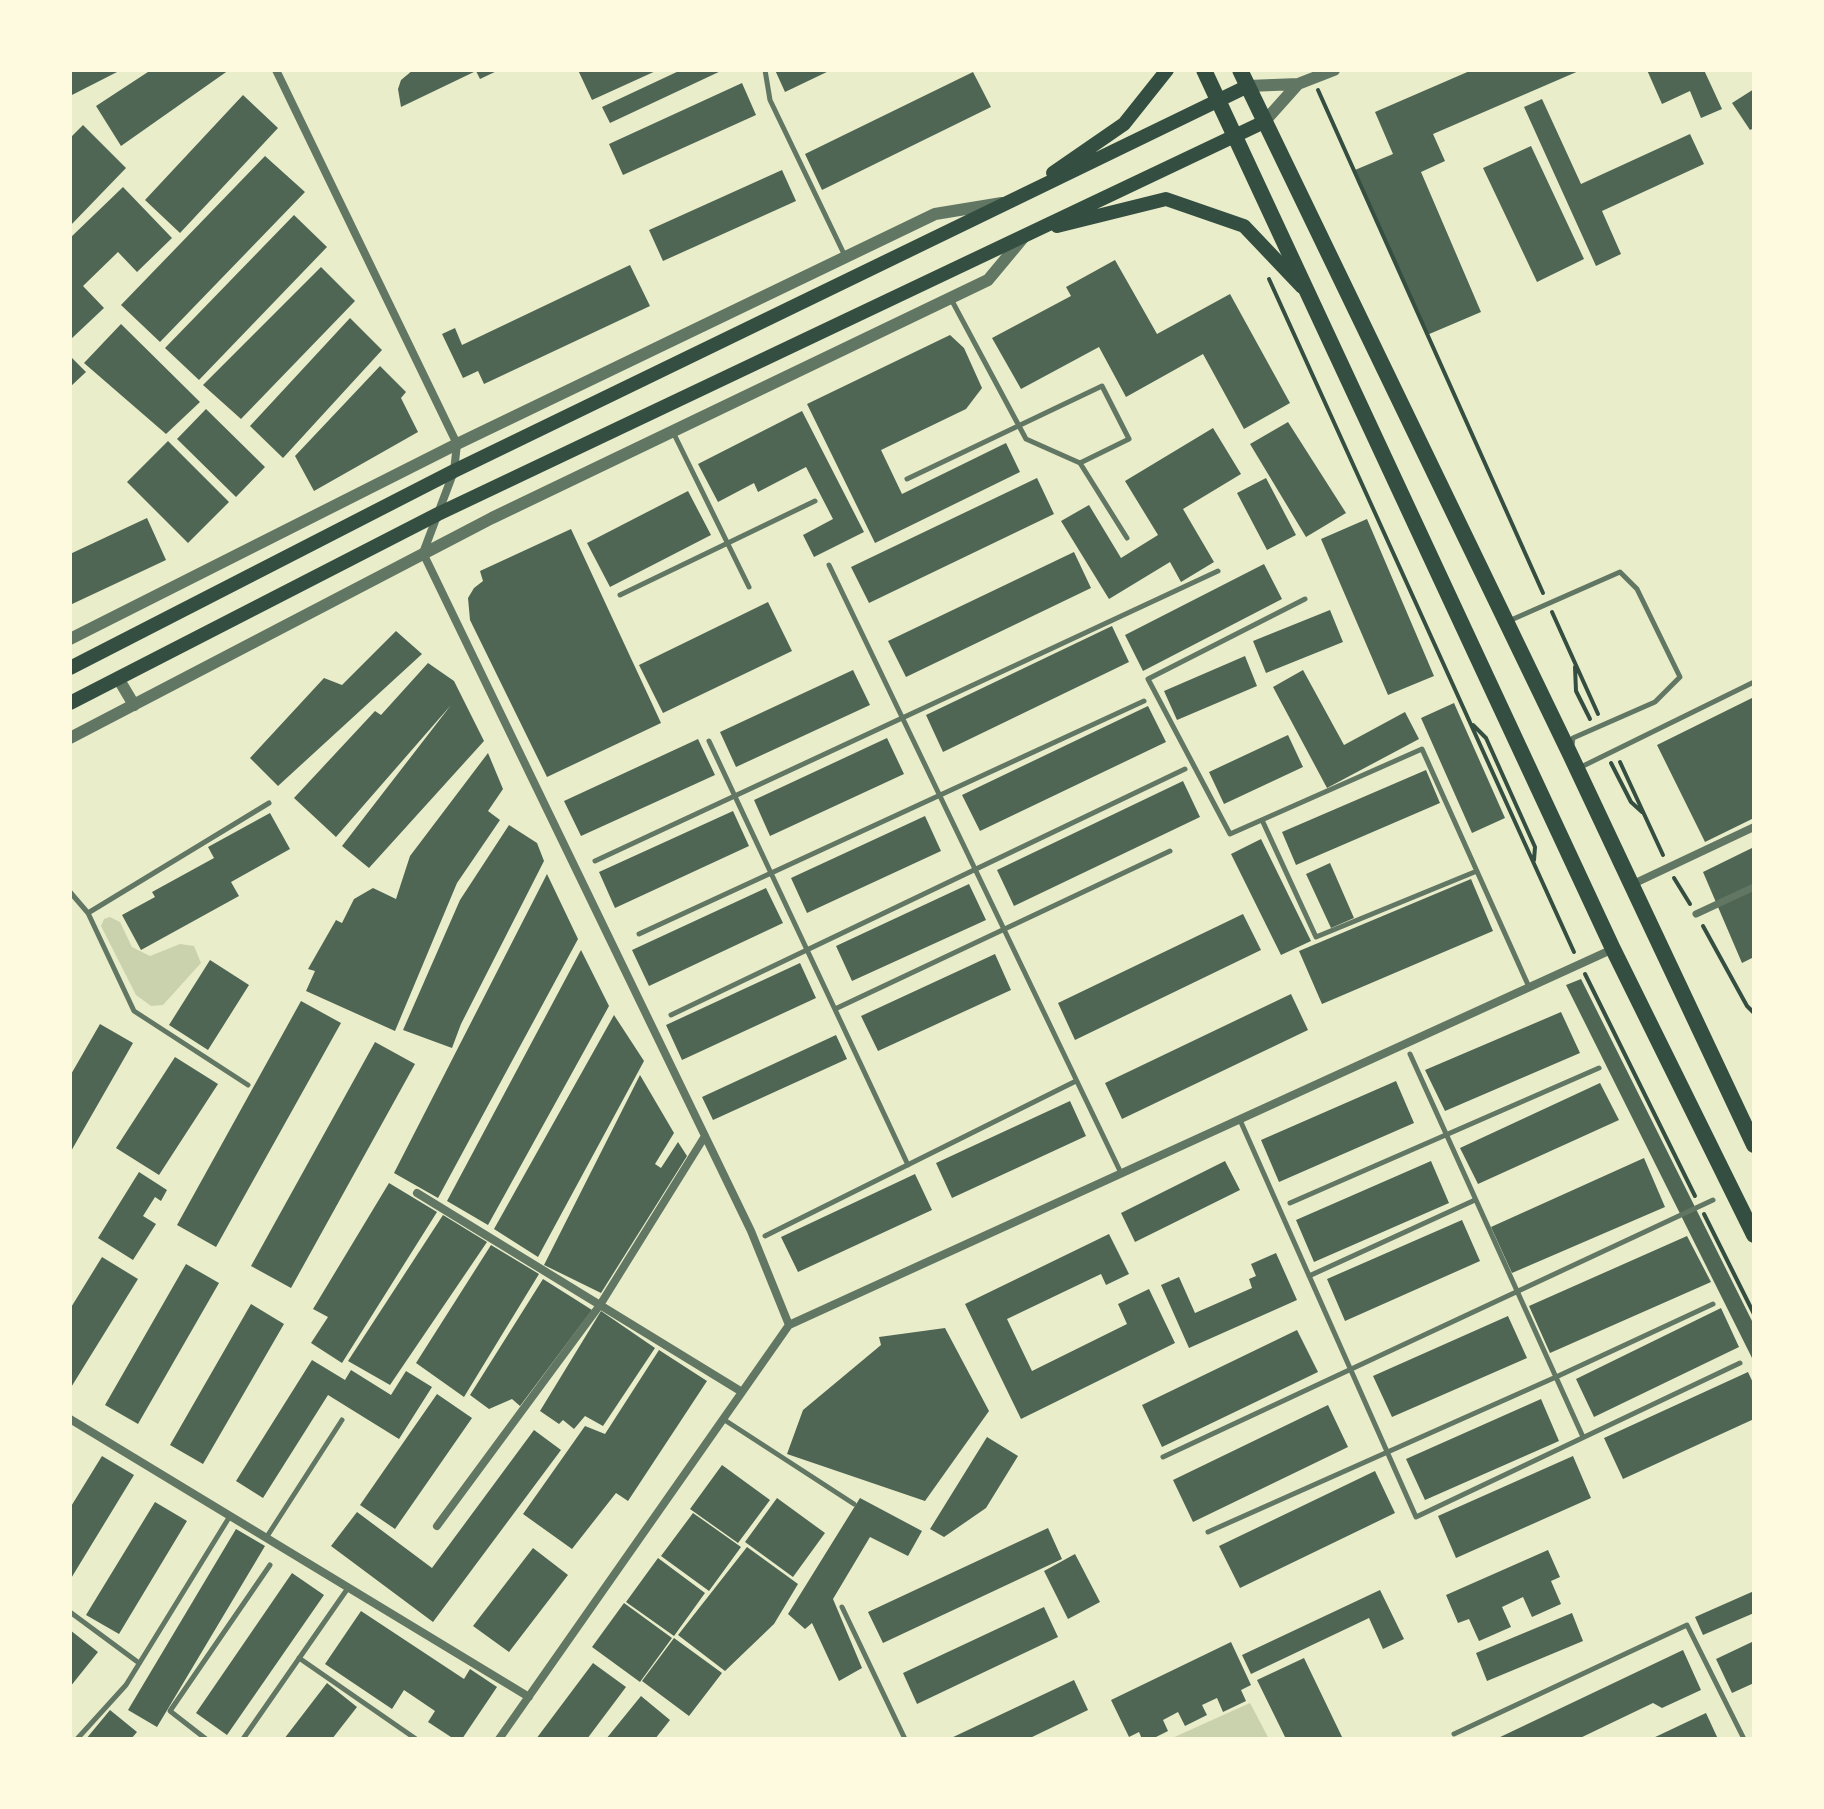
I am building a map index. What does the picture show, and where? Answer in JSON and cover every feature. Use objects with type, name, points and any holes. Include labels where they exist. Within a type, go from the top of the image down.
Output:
[{"type":"highway","points":[[1204,70],[1613,949],[1754,1235]]},
{"type":"highway","points":[[1240,70],[1574,762],[1754,1145]]},
{"type":"main road","points":[[1013,201],[1124,124],[1167,70]]},
{"type":"main road","points":[[70,668],[454,471],[1248,86]]},
{"type":"main road","points":[[70,703],[438,514],[1264,122]]},
{"type":"main road","points":[[1026,234],[1166,199],[1244,226],[1304,288]]},
{"type":"street","points":[[276,70],[457,444],[454,471],[423,553],[751,1231],[789,1325]]},
{"type":"street","points":[[1248,86],[1298,84],[1334,70]]},
{"type":"street","points":[[1264,122],[1298,84]]},
{"type":"street","points":[[70,639],[457,444],[935,214],[1013,201]]},
{"type":"street","points":[[70,738],[423,553],[988,280],[1026,234]]},
{"type":"street","points":[[664,345],[674,365]]},
{"type":"street","points":[[96,626],[110,648]]},
{"type":"street","points":[[118,678],[134,705]]},
{"type":"street","points":[[1631,886],[1754,827]]},
{"type":"street","points":[[1696,914],[1754,887]]},
{"type":"street","points":[[499,1739],[789,1325],[1613,949]]},
{"type":"street","points":[[437,1526],[600,1305],[705,1136]]},
{"type":"street","points":[[417,1193],[742,1392]]},
{"type":"street","points":[[70,1419],[529,1697]]},
{"type":"lane","points":[[765,70],[770,100],[846,257]]},
{"type":"lane","points":[[951,298],[1026,439],[1080,463],[1127,538]]},
{"type":"lane","points":[[907,479],[1102,386],[1129,439],[1080,463]]},
{"type":"lane","points":[[672,431],[749,587]]},
{"type":"lane","points":[[620,595],[815,501]]},
{"type":"lane","points":[[829,565],[1122,1174]]},
{"type":"lane","points":[[595,861],[1218,571]]},
{"type":"lane","points":[[1499,607],[1508,621],[1620,572],[1637,589],[1680,677],[1655,702],[1573,738],[1574,762],[1614,750],[1754,682]]},
{"type":"lane","points":[[1305,599],[1148,679],[1230,834],[1422,749],[1530,988]]},
{"type":"lane","points":[[639,934],[1144,701]]},
{"type":"lane","points":[[709,741],[908,1165]]},
{"type":"lane","points":[[671,1015],[1185,769]]},
{"type":"lane","points":[[88,913],[269,803]]},
{"type":"lane","points":[[1262,820],[1316,937],[1477,871]]},
{"type":"lane","points":[[835,1009],[1170,851]]},
{"type":"lane","points":[[70,892],[88,913],[134,1011],[248,1085]]},
{"type":"lane","points":[[1410,1054],[1583,1437]]},
{"type":"lane","points":[[1290,1203],[1599,1068]]},
{"type":"lane","points":[[765,1236],[1076,1081]]},
{"type":"lane","points":[[1240,1120],[1416,1517],[1740,1363]]},
{"type":"lane","points":[[1309,1276],[1476,1200]]},
{"type":"lane","points":[[1163,1457],[1713,1200]]},
{"type":"lane","points":[[1208,1532],[1713,1304]]},
{"type":"lane","points":[[723,1419],[854,1504]]},
{"type":"lane","points":[[266,1538],[342,1420]]},
{"type":"lane","points":[[77,1739],[126,1685],[230,1516]]},
{"type":"lane","points":[[206,1739],[170,1711],[270,1565]]},
{"type":"lane","points":[[243,1739],[348,1588]]},
{"type":"lane","points":[[842,1607],[905,1739]]},
{"type":"lane","points":[[70,1612],[139,1663]]},
{"type":"lane","points":[[1454,1734],[1687,1625],[1744,1739]]},
{"type":"lane","points":[[299,1658],[416,1739]]},
{"type":"path","points":[[1312,78],[1603,726]]},
{"type":"path","points":[[1269,278],[1580,965],[1754,1314]]},
{"type":"path","points":[[1614,750],[1669,868],[1747,1006],[1754,1013]]},
{"type":"green space","points":[[110,917],[120,922],[132,947],[150,956],[180,944],[194,946],[201,963],[163,1005],[151,1006],[136,995],[101,926],[104,919]]},
{"type":"green space","points":[[1250,1703],[1269,1739],[1170,1739]]},
{"type":"building","points":[[70,70],[121,70],[70,96]]},
{"type":"building","points":[[151,70],[229,70],[121,146],[96,106]]},
{"type":"building","points":[[413,70],[499,70],[480,79],[476,71],[401,107],[398,89],[401,80]]},
{"type":"building","points":[[578,70],[658,70],[592,100]]},
{"type":"building","points":[[681,70],[723,70],[610,123],[602,107]]},
{"type":"building","points":[[775,70],[831,70],[785,92]]},
{"type":"building","points":[[1472,70],[1581,70],[1433,134],[1445,161],[1421,172],[1481,312],[1427,335],[1355,170],[1393,154],[1375,112]]},
{"type":"building","points":[[1647,70],[1704,70],[1722,109],[1701,118],[1690,91],[1662,104]]},
{"type":"building","points":[[973,72],[991,107],[822,190],[805,154]]},
{"type":"building","points":[[742,83],[756,115],[623,175],[609,144]]},
{"type":"building","points":[[1754,89],[1754,128],[1750,130],[1732,103]]},
{"type":"building","points":[[243,95],[278,128],[180,233],[145,200]]},
{"type":"building","points":[[1542,99],[1581,184],[1690,134],[1704,164],[1602,211],[1621,254],[1596,266],[1524,107]]},
{"type":"building","points":[[83,125],[126,168],[70,226],[70,138]]},
{"type":"building","points":[[1531,146],[1584,259],[1537,282],[1483,168]]},
{"type":"building","points":[[265,156],[305,192],[160,342],[121,305]]},
{"type":"building","points":[[782,170],[796,201],[663,261],[649,230]]},
{"type":"building","points":[[123,187],[172,238],[137,272],[118,252],[83,286],[104,308],[70,340],[70,238]]},
{"type":"building","points":[[294,215],[327,247],[199,380],[165,348]]},
{"type":"building","points":[[1115,260],[1157,334],[1230,294],[1290,403],[1244,429],[1203,354],[1126,397],[1099,347],[1021,389],[992,338],[1071,296],[1066,287]]},
{"type":"building","points":[[630,265],[650,306],[484,384],[478,371],[463,378],[442,334],[455,328],[462,345]]},
{"type":"building","points":[[321,267],[355,301],[241,419],[203,385]]},
{"type":"building","points":[[350,318],[382,350],[283,458],[250,426]]},
{"type":"building","points":[[121,324],[200,402],[166,434],[84,363]]},
{"type":"building","points":[[950,335],[964,348],[982,388],[966,409],[881,450],[902,494],[1006,443],[1020,472],[875,543],[807,404]]},
{"type":"building","points":[[70,356],[86,372],[70,387]]},
{"type":"building","points":[[380,366],[406,392],[401,398],[418,432],[314,491],[295,456]]},
{"type":"building","points":[[206,409],[265,467],[236,497],[177,439]]},
{"type":"building","points":[[802,411],[864,532],[814,557],[803,535],[833,519],[806,467],[758,492],[754,483],[718,502],[698,464]]},
{"type":"building","points":[[1288,422],[1346,513],[1306,537],[1250,444]]},
{"type":"building","points":[[1213,428],[1241,474],[1183,509],[1214,562],[1181,582],[1170,562],[1109,599],[1061,521],[1089,505],[1121,558],[1158,535],[1125,481]]},
{"type":"building","points":[[168,441],[229,502],[188,543],[127,482]]},
{"type":"building","points":[[1037,478],[1054,514],[869,603],[851,567]]},
{"type":"building","points":[[1266,478],[1296,535],[1267,550],[1237,493]]},
{"type":"building","points":[[688,491],[711,535],[610,587],[587,543]]},
{"type":"building","points":[[147,518],[166,560],[70,605],[70,554]]},
{"type":"building","points":[[1367,519],[1434,676],[1388,695],[1321,539]]},
{"type":"building","points":[[571,529],[661,723],[547,777],[470,620],[468,598],[483,581],[480,571]]},
{"type":"building","points":[[1074,552],[1091,588],[906,677],[888,641]]},
{"type":"building","points":[[1264,564],[1282,599],[1143,671],[1125,635]]},
{"type":"building","points":[[768,602],[792,651],[663,713],[639,665]]},
{"type":"building","points":[[1330,610],[1343,642],[1266,673],[1253,641]]},
{"type":"building","points":[[1112,626],[1129,662],[943,752],[926,715]]},
{"type":"building","points":[[396,631],[422,654],[278,786],[250,758],[324,678],[342,685]]},
{"type":"building","points":[[1245,656],[1257,686],[1177,720],[1164,691]]},
{"type":"building","points":[[428,663],[454,681],[484,741],[369,868],[342,846],[451,705],[336,837],[294,798],[375,711],[381,715]]},
{"type":"building","points":[[853,670],[870,705],[736,767],[720,732]]},
{"type":"building","points":[[1303,670],[1344,745],[1405,712],[1419,739],[1327,788],[1273,687]]},
{"type":"building","points":[[1754,697],[1754,818],[1705,842],[1657,745]]},
{"type":"building","points":[[1454,703],[1505,818],[1472,833],[1421,718]]},
{"type":"building","points":[[1148,706],[1166,742],[980,831],[962,795]]},
{"type":"building","points":[[1288,735],[1303,767],[1224,804],[1209,772]]},
{"type":"building","points":[[887,738],[904,774],[770,836],[754,800]]},
{"type":"building","points":[[698,739],[715,775],[581,836],[564,801]]},
{"type":"building","points":[[488,753],[503,789],[488,811],[500,820],[457,883],[395,1031],[306,991],[315,971],[308,969],[336,920],[342,923],[354,899],[373,888],[396,899],[410,856]]},
{"type":"building","points":[[1426,770],[1440,803],[1296,865],[1282,832]]},
{"type":"building","points":[[1183,781],[1200,817],[1014,906],[997,870]]},
{"type":"building","points":[[733,811],[749,846],[615,908],[599,872]]},
{"type":"building","points":[[270,813],[290,849],[231,882],[239,896],[141,950],[122,915],[155,897],[152,892],[214,858],[208,847]]},
{"type":"building","points":[[925,816],[941,851],[807,913],[791,878]]},
{"type":"building","points":[[509,825],[537,843],[544,861],[461,1024],[452,1048],[403,1030],[460,900]]},
{"type":"building","points":[[1261,839],[1311,941],[1281,955],[1231,854]]},
{"type":"building","points":[[1754,847],[1754,957],[1742,963],[1703,872]]},
{"type":"building","points":[[1330,863],[1354,918],[1331,928],[1306,874]]},
{"type":"building","points":[[547,874],[578,939],[438,1198],[394,1173]]},
{"type":"building","points":[[1471,879],[1493,931],[1322,1004],[1299,951]]},
{"type":"building","points":[[969,884],[986,920],[852,981],[836,946]]},
{"type":"building","points":[[766,888],[783,923],[649,986],[632,950]]},
{"type":"building","points":[[1243,914],[1261,950],[1075,1040],[1058,1003]]},
{"type":"building","points":[[581,950],[609,1006],[488,1225],[447,1201]]},
{"type":"building","points":[[995,954],[1011,990],[878,1051],[861,1016]]},
{"type":"building","points":[[210,960],[249,985],[208,1050],[169,1025]]},
{"type":"building","points":[[800,963],[816,998],[682,1060],[666,1025]]},
{"type":"building","points":[[1581,979],[1754,1325],[1754,1362],[1566,985]]},
{"type":"building","points":[[1291,994],[1308,1030],[1122,1119],[1105,1083]]},
{"type":"building","points":[[301,1001],[341,1023],[216,1247],[177,1225]]},
{"type":"building","points":[[1561,1012],[1580,1053],[1445,1111],[1425,1070]]},
{"type":"building","points":[[614,1015],[644,1061],[538,1257],[494,1229]]},
{"type":"building","points":[[100,1024],[133,1043],[70,1153],[70,1076]]},
{"type":"building","points":[[836,1035],[847,1059],[713,1120],[702,1097]]},
{"type":"building","points":[[375,1042],[415,1064],[291,1288],[251,1266]]},
{"type":"building","points":[[175,1057],[218,1084],[159,1175],[116,1148]]},
{"type":"building","points":[[640,1075],[674,1133],[655,1164],[661,1168],[678,1142],[687,1156],[601,1293],[544,1265]]},
{"type":"building","points":[[1396,1081],[1414,1123],[1279,1182],[1261,1140]]},
{"type":"building","points":[[1600,1083],[1619,1120],[1478,1184],[1460,1148]]},
{"type":"building","points":[[1070,1101],[1086,1136],[952,1198],[936,1163]]},
{"type":"building","points":[[1644,1158],[1665,1207],[1512,1273],[1491,1227]]},
{"type":"building","points":[[1225,1161],[1240,1190],[1135,1242],[1121,1213]]},
{"type":"building","points":[[1431,1161],[1449,1203],[1314,1262],[1296,1220]]},
{"type":"building","points":[[139,1172],[167,1190],[161,1201],[155,1197],[143,1216],[156,1224],[133,1260],[98,1238]]},
{"type":"building","points":[[915,1174],[932,1210],[798,1272],[781,1237]]},
{"type":"building","points":[[389,1183],[437,1212],[342,1363],[311,1343],[328,1317],[313,1309]]},
{"type":"building","points":[[443,1215],[487,1242],[390,1385],[348,1361]]},
{"type":"building","points":[[1462,1220],[1480,1261],[1345,1321],[1327,1279]]},
{"type":"building","points":[[1109,1234],[1129,1274],[1106,1285],[1101,1274],[1007,1319],[1032,1371],[1127,1324],[1118,1304],[1149,1289],[1175,1343],[1021,1419],[965,1304]]},
{"type":"building","points":[[1687,1236],[1711,1282],[1550,1353],[1529,1306]]},
{"type":"building","points":[[491,1245],[539,1274],[464,1397],[416,1363]]},
{"type":"building","points":[[1276,1253],[1297,1300],[1189,1348],[1161,1285],[1179,1277],[1195,1313],[1252,1288],[1249,1279],[1256,1276],[1251,1264]]},
{"type":"building","points":[[102,1257],[138,1279],[70,1389],[70,1309]]},
{"type":"building","points":[[186,1264],[219,1283],[138,1424],[105,1405]]},
{"type":"building","points":[[543,1279],[592,1310],[520,1406],[512,1399],[489,1409],[470,1395]]},
{"type":"building","points":[[251,1304],[284,1324],[203,1464],[170,1445]]},
{"type":"building","points":[[1721,1308],[1739,1347],[1594,1417],[1576,1379]]},
{"type":"building","points":[[601,1311],[655,1348],[603,1426],[585,1416],[574,1429],[563,1420],[559,1424],[540,1411]]},
{"type":"building","points":[[1508,1316],[1527,1358],[1392,1417],[1373,1376]]},
{"type":"building","points":[[945,1328],[989,1411],[925,1501],[787,1454],[803,1410],[881,1345],[879,1337]]},
{"type":"building","points":[[1297,1330],[1318,1372],[1162,1447],[1142,1405]]},
{"type":"building","points":[[659,1350],[707,1381],[628,1501],[616,1493],[572,1549],[523,1514],[585,1426],[605,1434]]},
{"type":"building","points":[[312,1360],[345,1380],[351,1370],[391,1395],[406,1371],[432,1387],[399,1439],[328,1395],[263,1498],[236,1481]]},
{"type":"building","points":[[1748,1372],[1754,1385],[1754,1419],[1623,1479],[1604,1438]]},
{"type":"building","points":[[437,1394],[472,1418],[395,1529],[360,1505]]},
{"type":"building","points":[[1541,1399],[1559,1441],[1425,1500],[1406,1459]]},
{"type":"building","points":[[1328,1405],[1348,1447],[1193,1522],[1173,1480]]},
{"type":"building","points":[[534,1430],[561,1450],[433,1622],[331,1546],[357,1512],[432,1568]]},
{"type":"building","points":[[987,1437],[1018,1456],[986,1508],[944,1537],[930,1529]]},
{"type":"building","points":[[102,1456],[134,1475],[70,1580],[70,1508]]},
{"type":"building","points":[[1573,1456],[1591,1498],[1456,1558],[1438,1516]]},
{"type":"building","points":[[722,1465],[770,1500],[738,1543],[690,1509]]},
{"type":"building","points":[[1375,1471],[1395,1513],[1240,1588],[1219,1546]]},
{"type":"building","points":[[777,1498],[825,1533],[793,1577],[745,1542]]},
{"type":"building","points":[[860,1498],[922,1531],[908,1556],[870,1537],[833,1599],[862,1668],[839,1681],[812,1623],[805,1629],[788,1614]]},
{"type":"building","points":[[155,1502],[187,1521],[119,1634],[86,1615]]},
{"type":"building","points":[[693,1513],[741,1547],[709,1591],[661,1556]]},
{"type":"building","points":[[1048,1528],[1062,1559],[883,1643],[868,1612]]},
{"type":"building","points":[[236,1529],[265,1546],[157,1727],[128,1710]]},
{"type":"building","points":[[747,1547],[798,1584],[774,1624],[725,1671],[678,1635]]},
{"type":"building","points":[[533,1548],[568,1575],[509,1652],[473,1626]]},
{"type":"building","points":[[1548,1550],[1560,1577],[1551,1581],[1561,1604],[1532,1617],[1523,1597],[1502,1607],[1511,1627],[1479,1641],[1469,1619],[1458,1623],[1446,1595]]},
{"type":"building","points":[[1075,1554],[1100,1602],[1068,1619],[1044,1571]]},
{"type":"building","points":[[658,1558],[705,1593],[674,1636],[626,1602]]},
{"type":"building","points":[[292,1573],[324,1595],[227,1735],[196,1713]]},
{"type":"building","points":[[1380,1590],[1404,1639],[1383,1649],[1369,1618],[1251,1674],[1242,1655]]},
{"type":"building","points":[[1754,1591],[1754,1613],[1703,1635],[1695,1617]]},
{"type":"building","points":[[624,1603],[672,1638],[640,1682],[592,1647]]},
{"type":"building","points":[[1044,1607],[1058,1637],[917,1704],[903,1673]]},
{"type":"building","points":[[361,1611],[464,1679],[470,1669],[497,1687],[462,1739],[454,1739],[428,1722],[435,1711],[404,1690],[392,1709],[325,1664]]},
{"type":"building","points":[[1572,1613],[1583,1641],[1487,1681],[1476,1653]]},
{"type":"building","points":[[70,1630],[98,1652],[70,1687]]},
{"type":"building","points":[[674,1638],[722,1673],[689,1716],[642,1681]]},
{"type":"building","points":[[1754,1641],[1754,1683],[1732,1693],[1716,1659]]},
{"type":"building","points":[[1231,1642],[1251,1685],[1241,1690],[1246,1701],[1223,1712],[1217,1698],[1202,1705],[1207,1715],[1185,1726],[1178,1712],[1163,1720],[1168,1731],[1152,1739],[1142,1739],[1139,1732],[1129,1737],[1111,1700]]},
{"type":"building","points":[[1683,1650],[1701,1690],[1662,1708],[1653,1703],[1578,1739],[1496,1739]]},
{"type":"building","points":[[1304,1658],[1343,1739],[1286,1739],[1257,1680]]},
{"type":"building","points":[[593,1663],[626,1687],[587,1739],[536,1739]]},
{"type":"building","points":[[1074,1680],[1088,1710],[1028,1739],[949,1739]]},
{"type":"building","points":[[327,1683],[357,1707],[332,1739],[284,1739]]},
{"type":"building","points":[[641,1696],[670,1720],[655,1739],[606,1739]]},
{"type":"building","points":[[110,1710],[137,1732],[131,1739],[86,1739]]},
{"type":"building","points":[[1706,1713],[1718,1739],[1651,1739]]}]
